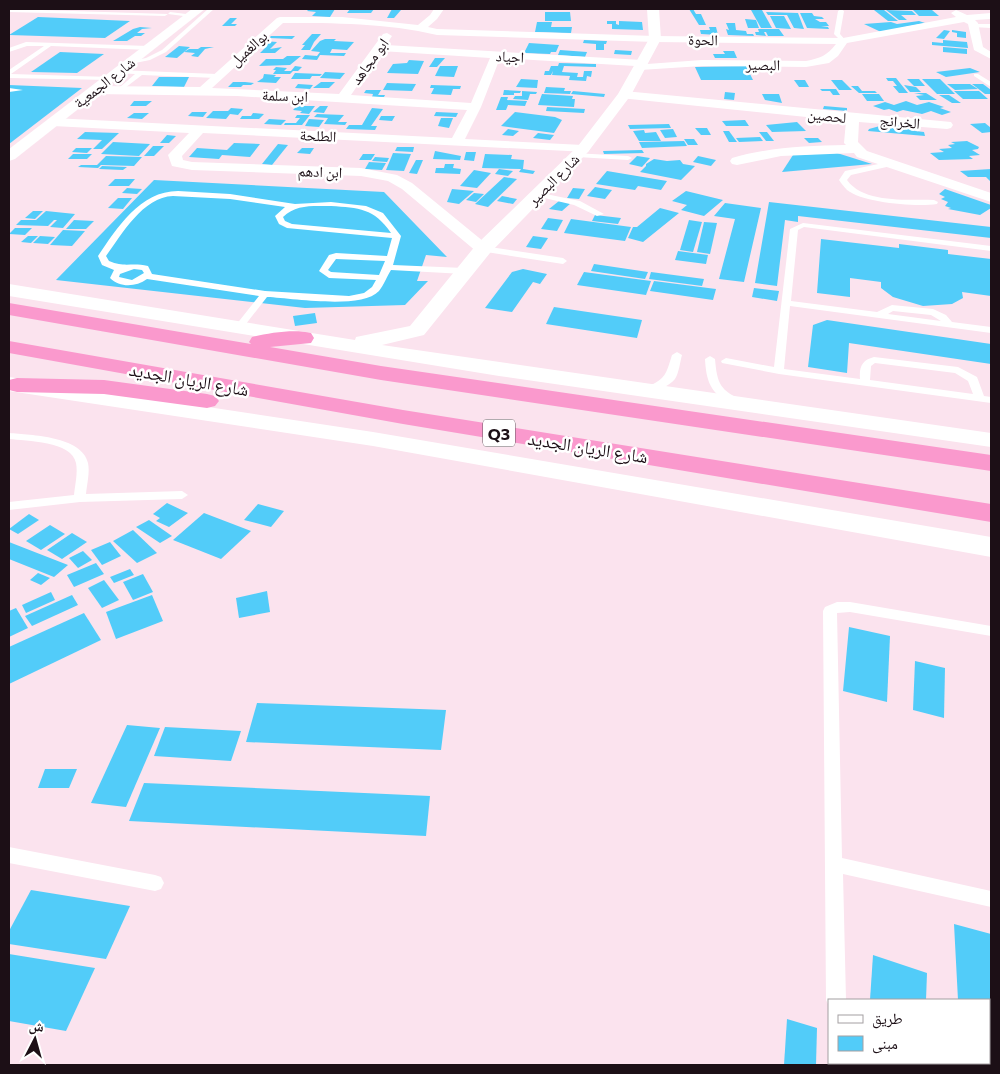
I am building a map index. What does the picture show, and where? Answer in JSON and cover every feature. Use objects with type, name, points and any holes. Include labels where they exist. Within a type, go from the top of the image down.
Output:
[{"type":"highway","name":"Q3","points":[[9,310],[381,373],[991,463]]},
{"type":"highway","points":[[81,322],[224,341],[272,342],[303,338]]},
{"type":"highway","name":"شارع الريان الجديد","points":[[9,347],[404,417],[991,513]]},
{"type":"highway","points":[[13,384],[104,387],[278,412],[404,417]]},
{"type":"highway","points":[[711,466],[887,510],[991,527]]},
{"type":"street","points":[[420,28],[434,18],[439,9]]},
{"type":"street","points":[[653,9],[652,54],[683,64]]},
{"type":"street","points":[[946,9],[974,22],[978,48],[991,56]]},
{"type":"street","name":"شارع الجمعية","points":[[12,151],[53,122],[195,12]]},
{"type":"street","name":"الحوة","points":[[420,28],[437,32],[652,54],[843,41],[967,18],[991,16]]},
{"type":"street","name":"بوالغميل","points":[[203,91],[217,76],[280,20],[332,20],[396,24],[420,28]]},
{"type":"street","name":"ابو مجاهد","points":[[343,97],[396,24]]},
{"type":"street","name":"البصير","points":[[652,54],[683,64],[815,63],[825,61],[834,54],[843,41]]},
{"type":"street","name":"اجياد","points":[[378,48],[496,56],[652,54]]},
{"type":"street","name":"شارع البصير","points":[[417,332],[464,271],[483,250],[580,152],[624,95],[652,54]]},
{"type":"street","points":[[458,142],[496,56]]},
{"type":"street","name":"ابن سلمة","points":[[94,90],[203,91],[343,97],[475,107]]},
{"type":"street","name":"لحصين","points":[[624,95],[853,118],[851,143],[862,154],[991,198]]},
{"type":"street","name":"الخرانج","points":[[853,118],[947,125]]},
{"type":"street","name":"الطلحة","points":[[53,122],[458,142],[580,152]]},
{"type":"street","name":"ابن ادهم","points":[[200,129],[175,155],[177,163],[192,166],[360,172],[392,178],[407,186],[483,250]]},
{"type":"street","points":[[737,161],[778,151],[857,149]]},
{"type":"street","points":[[9,290],[641,391],[991,440]]},
{"type":"street","points":[[337,343],[366,342],[417,332],[422,348],[428,358]]},
{"type":"street","name":"شارع الريان الجديد","points":[[13,384],[373,439],[991,547]]},
{"type":"lane","points":[[123,13],[129,9]]},
{"type":"lane","points":[[130,62],[148,59],[164,51],[211,9]]},
{"type":"lane","points":[[9,10],[168,14],[195,12]]},
{"type":"lane","points":[[841,11],[837,34],[843,41]]},
{"type":"lane","points":[[974,26],[991,26]]},
{"type":"lane","points":[[9,50],[26,44],[149,48]]},
{"type":"lane","points":[[9,74],[49,45]]},
{"type":"lane","points":[[121,89],[140,73]]},
{"type":"lane","points":[[9,74],[113,75],[140,73],[217,76]]},
{"type":"lane","points":[[976,76],[991,85]]},
{"type":"lane","points":[[9,90],[20,90]]},
{"type":"lane","points":[[580,152],[628,158]]},
{"type":"lane","points":[[888,164],[848,173],[843,180],[844,184],[861,195],[934,202]]},
{"type":"lane","points":[[146,276],[148,270],[140,266],[120,269],[105,263],[102,256],[115,238],[146,204],[158,196],[172,194],[232,196],[295,206]]},
{"type":"lane","points":[[539,194],[577,202],[600,214]]},
{"type":"lane","points":[[120,269],[113,275],[116,281],[135,281],[146,276],[266,294],[357,298],[367,295],[376,289],[389,263],[397,236],[389,223],[373,210],[317,204],[288,208],[279,216],[282,222],[290,226],[397,236]]},
{"type":"lane","points":[[779,371],[794,229],[798,226],[810,225],[991,248]]},
{"type":"lane","points":[[483,250],[563,261]]},
{"type":"lane","points":[[382,278],[329,275],[323,271],[332,257],[336,256],[464,271]]},
{"type":"lane","points":[[239,328],[266,294]]},
{"type":"lane","points":[[786,303],[991,330]]},
{"type":"lane","points":[[641,391],[658,386],[670,378],[677,355]]},
{"type":"lane","points":[[710,359],[712,382],[715,387],[731,399],[755,408]]},
{"type":"lane","points":[[865,383],[865,366],[874,360],[958,370],[973,379],[986,400]]},
{"type":"lane","points":[[726,361],[779,371],[986,400]]},
{"type":"lane","points":[[9,436],[61,444],[76,451],[82,463],[80,498]]},
{"type":"lane","points":[[9,506],[80,498],[182,495]]},
{"type":"lane","points":[[836,999],[830,611],[837,607],[850,606],[991,631]]},
{"type":"lane","points":[[9,855],[154,883]]},
{"type":"lane","points":[[834,864],[991,899]]},
{"type":"building","points":[[309,9],[335,9],[330,17],[312,16],[316,12],[307,11]]},
{"type":"building","points":[[350,9],[374,9],[371,13],[347,13]]},
{"type":"building","points":[[392,9],[401,10],[394,18],[387,18]]},
{"type":"building","points":[[689,9],[693,9],[696,14],[701,14],[706,25],[699,25]]},
{"type":"building","points":[[751,10],[762,10],[772,28],[761,28]]},
{"type":"building","points":[[874,10],[884,10],[898,21],[888,21]]},
{"type":"building","points":[[886,10],[912,11],[916,15],[901,15],[907,20],[899,20]]},
{"type":"building","points":[[913,10],[932,10],[939,16],[919,16]]},
{"type":"building","points":[[545,12],[570,12],[571,21],[545,21]]},
{"type":"building","points":[[766,12],[798,13],[804,29],[794,28],[787,15],[768,15]]},
{"type":"building","points":[[800,13],[812,13],[814,16],[822,17],[824,19],[815,19],[820,22],[826,22],[829,26],[821,26],[828,27],[829,29],[807,28]]},
{"type":"building","points":[[770,16],[784,16],[791,29],[776,28]]},
{"type":"building","points":[[38,17],[130,21],[105,38],[9,35]]},
{"type":"building","points":[[230,18],[237,18],[231,24],[237,24],[235,26],[222,26]]},
{"type":"building","points":[[745,19],[756,20],[759,28],[748,28]]},
{"type":"building","points":[[607,21],[616,21],[616,24],[619,25],[619,21],[642,22],[643,30],[612,29],[612,24],[607,24]]},
{"type":"building","points":[[919,21],[925,23],[881,32],[864,24],[891,22],[897,24]]},
{"type":"building","points":[[537,22],[552,22],[551,27],[572,27],[571,33],[535,32]]},
{"type":"building","points":[[726,23],[735,23],[736,30],[746,31],[747,34],[753,34],[754,36],[728,35],[726,29],[729,30]]},
{"type":"building","points":[[140,27],[152,28],[142,29],[137,33],[145,33],[127,41],[113,41],[133,29]]},
{"type":"building","points":[[709,27],[716,27],[718,35],[701,34],[700,30],[710,30]]},
{"type":"building","points":[[758,29],[779,29],[784,36],[768,36],[766,32],[764,32],[766,36],[756,35],[755,32],[759,32]]},
{"type":"building","points":[[944,30],[950,31],[944,39],[936,38]]},
{"type":"building","points":[[952,30],[966,32],[966,38],[957,37],[957,33],[952,32]]},
{"type":"building","points":[[312,34],[321,34],[310,50],[301,50],[305,45],[302,45]]},
{"type":"building","points":[[271,36],[295,36],[292,39],[269,38]]},
{"type":"building","points":[[325,39],[354,42],[347,50],[332,49],[330,53],[346,53],[344,56],[320,55],[317,60],[302,59],[305,55],[317,56],[320,52],[311,51],[320,41]]},
{"type":"building","points":[[584,40],[607,41],[604,44],[604,50],[596,50],[596,44],[583,43]]},
{"type":"building","points":[[943,40],[967,42],[968,48],[932,45],[932,42],[943,43]]},
{"type":"building","points":[[264,41],[277,42],[270,49],[282,47],[275,53],[260,53],[265,48],[257,48]]},
{"type":"building","points":[[529,43],[559,45],[556,52],[551,52],[550,54],[524,53]]},
{"type":"building","points":[[179,46],[190,47],[177,58],[165,57]]},
{"type":"building","points":[[214,47],[205,49],[198,57],[191,56],[195,53],[184,52],[189,49]]},
{"type":"building","points":[[943,47],[967,49],[967,54],[943,52]]},
{"type":"building","points":[[560,50],[587,52],[585,57],[558,55]]},
{"type":"building","points":[[615,50],[632,51],[631,55],[614,54]]},
{"type":"building","points":[[723,51],[734,51],[737,58],[715,58],[713,54],[725,54]]},
{"type":"building","points":[[60,52],[104,54],[77,73],[31,72]]},
{"type":"building","points":[[287,56],[301,56],[290,65],[259,66],[266,59],[283,59]]},
{"type":"building","points":[[435,58],[445,58],[437,67],[429,67]]},
{"type":"building","points":[[409,60],[424,61],[418,74],[387,73],[393,64],[407,63]]},
{"type":"building","points":[[559,63],[596,64],[596,67],[564,66],[562,72],[578,73],[577,77],[583,77],[584,71],[592,71],[591,77],[587,76],[586,81],[569,80],[570,76],[552,75],[553,71],[551,75],[544,75],[545,71],[549,71],[551,66],[558,66]]},
{"type":"building","points":[[295,66],[302,67],[290,74],[273,74],[276,70],[273,70],[276,67],[287,68],[284,71],[291,71]]},
{"type":"building","points":[[440,66],[458,66],[454,77],[435,76]]},
{"type":"building","points":[[746,66],[753,80],[701,80],[695,67]]},
{"type":"building","points":[[970,68],[980,72],[946,77],[936,72]]},
{"type":"building","points":[[325,72],[345,73],[340,79],[320,78]]},
{"type":"building","points":[[295,73],[322,74],[320,76],[312,76],[310,79],[291,79]]},
{"type":"building","points":[[264,74],[281,77],[276,83],[257,82],[263,78]]},
{"type":"building","points":[[159,77],[189,77],[184,87],[152,86]]},
{"type":"building","points":[[886,78],[896,78],[908,93],[899,93],[893,86],[897,86],[893,81],[888,81]]},
{"type":"building","points":[[521,79],[538,80],[537,88],[516,87]]},
{"type":"building","points":[[907,79],[919,79],[925,86],[914,86]]},
{"type":"building","points":[[922,79],[940,79],[955,94],[937,94]]},
{"type":"building","points":[[794,80],[805,80],[809,87],[799,87]]},
{"type":"building","points":[[831,80],[842,80],[852,90],[839,90]]},
{"type":"building","points":[[233,82],[254,83],[241,87],[228,87]]},
{"type":"building","points":[[321,82],[335,82],[329,88],[313,88]]},
{"type":"building","points":[[387,83],[416,84],[412,91],[383,90]]},
{"type":"building","points":[[298,84],[313,85],[310,89],[295,88]]},
{"type":"building","points":[[947,84],[970,84],[978,89],[955,90]]},
{"type":"building","points":[[972,84],[983,84],[991,90],[991,94],[985,94]]},
{"type":"building","points":[[9,85],[82,88],[9,144]]},
{"type":"building","points":[[431,85],[461,86],[460,89],[453,89],[451,95],[431,94],[434,88],[430,88]]},
{"type":"building","points":[[904,85],[916,87],[921,92],[910,92]]},
{"type":"building","points":[[851,86],[858,86],[862,91],[875,91],[877,93],[859,93]]},
{"type":"building","points":[[546,87],[565,88],[564,91],[571,91],[570,94],[544,93]]},
{"type":"building","points":[[820,89],[836,89],[840,95],[833,95],[830,91],[822,91]]},
{"type":"building","points":[[366,90],[381,90],[378,95],[385,95],[384,97],[372,97],[373,94],[364,93]]},
{"type":"building","points":[[504,90],[521,91],[520,93],[514,93],[514,95],[503,95]]},
{"type":"building","points":[[522,91],[537,92],[536,94],[530,94],[528,100],[513,99],[515,96],[522,96]]},
{"type":"building","points":[[573,91],[605,94],[604,97],[571,94]]},
{"type":"building","points":[[954,91],[979,91],[988,99],[963,99]]},
{"type":"building","points":[[725,92],[735,93],[734,100],[724,99]]},
{"type":"building","points":[[914,93],[926,93],[937,100],[920,100],[916,96],[924,95]]},
{"type":"building","points":[[542,94],[573,96],[572,99],[575,99],[574,107],[538,105]]},
{"type":"building","points":[[762,94],[779,94],[782,103],[765,100]]},
{"type":"building","points":[[862,94],[879,94],[884,101],[867,101]]},
{"type":"building","points":[[939,95],[949,95],[961,103],[952,103]]},
{"type":"building","points":[[501,97],[508,97],[507,100],[527,101],[525,106],[508,105],[506,110],[496,110]]},
{"type":"building","points":[[134,101],[152,101],[146,106],[130,106]]},
{"type":"building","points":[[906,101],[917,105],[929,102],[944,107],[940,108],[951,112],[942,115],[931,111],[922,114],[903,110],[897,112],[889,109],[884,110],[873,106],[885,102],[894,105]]},
{"type":"building","points":[[297,106],[315,106],[309,114],[293,110]]},
{"type":"building","points":[[320,106],[328,106],[324,113],[313,112]]},
{"type":"building","points":[[824,106],[847,108],[847,111],[823,109]]},
{"type":"building","points":[[547,107],[585,109],[584,113],[546,111]]},
{"type":"building","points":[[231,108],[243,109],[238,115],[230,114],[226,119],[206,118],[213,111],[228,111]]},
{"type":"building","points":[[372,108],[383,109],[371,126],[377,126],[375,130],[346,129],[349,125],[362,125]]},
{"type":"building","points":[[192,112],[207,112],[203,117],[188,116]]},
{"type":"building","points":[[436,112],[458,113],[456,117],[434,116]]},
{"type":"building","points":[[515,112],[555,117],[562,120],[554,133],[501,126]]},
{"type":"building","points":[[134,113],[149,113],[142,119],[127,118]]},
{"type":"building","points":[[253,113],[264,114],[259,119],[240,119],[242,116],[251,116]]},
{"type":"building","points":[[317,114],[344,115],[338,122],[347,122],[345,125],[324,124],[328,118],[314,117]]},
{"type":"building","points":[[297,115],[310,115],[302,125],[284,125],[285,123],[296,123],[300,118],[295,118]]},
{"type":"building","points":[[381,116],[395,116],[392,121],[379,120]]},
{"type":"building","points":[[441,118],[453,118],[449,128],[438,126]]},
{"type":"building","points":[[269,119],[286,120],[281,125],[264,124]]},
{"type":"building","points":[[309,119],[324,120],[319,127],[305,126]]},
{"type":"building","points":[[745,120],[749,126],[726,126],[722,121]]},
{"type":"building","points":[[797,122],[806,131],[772,132],[766,125]]},
{"type":"building","points":[[985,123],[991,128],[991,132],[982,133],[970,124]]},
{"type":"building","points":[[669,124],[671,128],[630,129],[628,125]]},
{"type":"building","points":[[887,124],[914,127],[915,131],[924,132],[925,136],[868,131],[869,129]]},
{"type":"building","points":[[695,128],[707,128],[711,135],[701,135]]},
{"type":"building","points":[[508,129],[519,131],[513,136],[502,135]]},
{"type":"building","points":[[673,129],[677,137],[665,138],[660,130]]},
{"type":"building","points":[[644,130],[645,133],[656,132],[661,141],[639,141],[633,131]]},
{"type":"building","points":[[723,131],[729,131],[737,142],[729,142]]},
{"type":"building","points":[[85,132],[119,133],[102,149],[93,149],[102,140],[77,139]]},
{"type":"building","points":[[759,132],[767,132],[774,141],[766,141]]},
{"type":"building","points":[[538,133],[554,135],[550,140],[533,138]]},
{"type":"building","points":[[167,135],[176,136],[169,143],[160,143]]},
{"type":"building","points":[[760,137],[763,141],[739,142],[736,138]]},
{"type":"building","points":[[804,138],[818,138],[822,142],[809,143]]},
{"type":"building","points":[[684,139],[694,139],[698,145],[688,145]]},
{"type":"building","points":[[684,141],[687,146],[642,148],[639,142]]},
{"type":"building","points":[[967,141],[979,147],[972,150],[980,155],[969,156],[973,159],[939,160],[930,153],[944,152],[939,149],[952,148],[948,145],[955,144],[951,142]]},
{"type":"building","points":[[113,142],[150,144],[139,156],[101,154]]},
{"type":"building","points":[[234,143],[260,144],[250,157],[222,155],[219,159],[189,157],[197,148],[227,150]]},
{"type":"building","points":[[278,144],[288,145],[272,165],[262,164]]},
{"type":"building","points":[[153,146],[164,146],[154,156],[144,156]]},
{"type":"building","points":[[397,147],[414,147],[413,152],[395,151]]},
{"type":"building","points":[[76,148],[92,148],[87,153],[72,152]]},
{"type":"building","points":[[302,148],[314,148],[310,154],[297,153]]},
{"type":"building","points":[[642,150],[644,153],[604,154],[603,151]]},
{"type":"building","points":[[435,151],[461,156],[460,160],[433,159]]},
{"type":"building","points":[[466,152],[476,152],[474,161],[464,160]]},
{"type":"building","points":[[393,153],[411,154],[404,171],[386,170]]},
{"type":"building","points":[[837,153],[872,164],[782,172],[793,155]]},
{"type":"building","points":[[73,154],[92,154],[87,159],[68,159]]},
{"type":"building","points":[[363,154],[375,154],[371,160],[359,160]]},
{"type":"building","points":[[485,154],[512,155],[511,159],[524,160],[523,169],[535,171],[533,174],[519,172],[521,169],[482,168]]},
{"type":"building","points":[[106,156],[142,157],[134,166],[101,165],[98,168],[78,167],[81,165],[97,165]]},
{"type":"building","points":[[637,156],[650,158],[642,167],[629,164]]},
{"type":"building","points":[[698,156],[716,160],[711,166],[693,162]]},
{"type":"building","points":[[375,157],[389,158],[387,162],[372,161]]},
{"type":"building","points":[[654,159],[680,160],[683,164],[695,166],[681,180],[640,172],[646,164]]},
{"type":"building","points":[[416,160],[423,160],[417,174],[409,173]]},
{"type":"building","points":[[369,162],[386,163],[382,170],[365,169]]},
{"type":"building","points":[[445,164],[454,164],[453,168],[461,169],[460,174],[435,173],[436,168],[444,168]]},
{"type":"building","points":[[102,166],[127,167],[123,170],[99,169]]},
{"type":"building","points":[[499,169],[513,171],[508,176],[495,174]]},
{"type":"building","points":[[991,169],[991,182],[986,177],[968,177],[960,171]]},
{"type":"building","points":[[474,170],[491,173],[477,188],[460,186]]},
{"type":"building","points":[[607,171],[667,181],[661,190],[638,186],[635,190],[596,184]]},
{"type":"building","points":[[504,177],[517,179],[488,207],[475,204]]},
{"type":"building","points":[[115,179],[135,179],[129,186],[108,186]]},
{"type":"building","points":[[154,180],[384,192],[447,257],[426,255],[417,281],[428,281],[405,305],[305,308],[56,280]]},
{"type":"building","points":[[595,187],[612,190],[605,199],[587,196]]},
{"type":"building","points":[[127,188],[142,189],[137,194],[122,193]]},
{"type":"building","points":[[573,188],[585,189],[579,199],[567,198]]},
{"type":"building","points":[[452,189],[474,191],[459,204],[447,202]]},
{"type":"building","points":[[945,189],[991,205],[991,208],[980,215],[948,209],[951,208],[945,206],[948,202],[941,199],[945,197],[939,194]]},
{"type":"building","points":[[686,191],[723,200],[704,216],[681,210],[687,205],[672,201]]},
{"type":"building","points":[[474,193],[484,194],[476,202],[466,200]]},
{"type":"building","points":[[502,196],[517,199],[513,204],[497,201]]},
{"type":"building","points":[[118,198],[132,198],[123,209],[108,208]]},
{"type":"building","points":[[559,201],[571,203],[562,211],[549,209]]},
{"type":"building","points":[[769,202],[991,227],[991,238],[798,216],[798,222],[785,220],[777,286],[755,283]]},
{"type":"building","points":[[725,203],[761,208],[744,282],[719,279],[735,219],[714,216]]},
{"type":"building","points":[[660,208],[679,213],[643,242],[628,238],[633,227],[637,227]]},
{"type":"building","points":[[33,211],[43,211],[35,219],[25,218]]},
{"type":"building","points":[[46,211],[75,214],[63,228],[50,227],[57,220],[54,220],[48,226],[16,225],[21,220],[36,220]]},
{"type":"building","points":[[595,215],[621,218],[618,224],[592,221]]},
{"type":"building","points":[[548,218],[563,220],[557,231],[541,229]]},
{"type":"building","points":[[571,219],[631,227],[625,241],[564,233]]},
{"type":"building","points":[[74,220],[94,221],[86,229],[66,229]]},
{"type":"building","points":[[689,220],[702,222],[693,252],[680,250]]},
{"type":"building","points":[[704,222],[717,223],[710,254],[697,252]]},
{"type":"building","points":[[15,228],[32,228],[25,235],[9,234]]},
{"type":"building","points":[[63,230],[85,231],[72,246],[50,245]]},
{"type":"building","points":[[28,236],[38,236],[31,243],[21,242]]},
{"type":"building","points":[[40,236],[55,237],[48,244],[33,243]]},
{"type":"building","points":[[533,236],[548,238],[541,249],[526,247]]},
{"type":"building","points":[[821,239],[899,248],[899,244],[948,250],[948,254],[991,259],[991,296],[962,292],[963,298],[952,304],[923,306],[893,297],[881,288],[881,282],[850,278],[850,297],[817,293]]},
{"type":"building","points":[[678,251],[708,255],[706,264],[675,260]]},
{"type":"building","points":[[594,264],[648,272],[645,279],[591,271]]},
{"type":"building","points":[[523,269],[547,274],[540,284],[533,282],[512,312],[485,308],[512,272]]},
{"type":"building","points":[[584,272],[651,281],[646,295],[577,285]]},
{"type":"building","points":[[651,272],[704,279],[702,286],[649,279]]},
{"type":"building","points":[[654,281],[716,289],[713,300],[650,291]]},
{"type":"building","points":[[754,288],[779,291],[777,301],[752,297]]},
{"type":"building","points":[[554,307],[642,320],[637,338],[546,324]]},
{"type":"building","points":[[315,313],[317,323],[295,326],[293,316]]},
{"type":"building","points":[[827,320],[991,344],[991,364],[849,343],[847,373],[808,367],[813,325]]},
{"type":"building","points":[[167,503],[188,513],[169,527],[156,521],[160,518],[153,514]]},
{"type":"building","points":[[258,504],[284,511],[271,527],[244,520]]},
{"type":"building","points":[[204,513],[251,531],[221,559],[173,540]]},
{"type":"building","points":[[29,514],[39,520],[18,534],[9,529]]},
{"type":"building","points":[[149,520],[172,536],[160,543],[136,527]]},
{"type":"building","points":[[50,525],[65,534],[41,550],[26,541]]},
{"type":"building","points":[[133,530],[157,553],[137,563],[113,541]]},
{"type":"building","points":[[72,533],[87,542],[62,559],[47,550]]},
{"type":"building","points":[[9,542],[68,565],[54,577],[9,559]]},
{"type":"building","points":[[110,542],[121,556],[102,565],[91,550]]},
{"type":"building","points":[[83,551],[92,560],[78,568],[69,558]]},
{"type":"building","points":[[96,563],[104,574],[74,587],[67,575]]},
{"type":"building","points":[[130,569],[134,575],[114,583],[110,577]]},
{"type":"building","points":[[38,573],[50,578],[41,585],[30,580]]},
{"type":"building","points":[[143,574],[153,592],[133,600],[123,582]]},
{"type":"building","points":[[104,580],[119,600],[102,608],[88,588]]},
{"type":"building","points":[[267,591],[270,612],[239,618],[236,598]]},
{"type":"building","points":[[51,592],[55,600],[26,613],[22,605]]},
{"type":"building","points":[[72,595],[78,605],[32,626],[25,616]]},
{"type":"building","points":[[152,595],[163,621],[116,639],[106,612]]},
{"type":"building","points":[[16,608],[28,628],[9,637],[9,611]]},
{"type":"building","points":[[84,613],[101,640],[9,684],[9,647]]},
{"type":"building","points":[[849,627],[890,636],[887,702],[843,691]]},
{"type":"building","points":[[915,661],[945,668],[944,718],[913,710]]},
{"type":"building","points":[[257,703],[446,710],[441,750],[246,742]]},
{"type":"building","points":[[127,725],[160,728],[126,807],[91,803]]},
{"type":"building","points":[[165,727],[241,731],[231,761],[154,756]]},
{"type":"building","points":[[45,769],[77,769],[69,788],[38,788]]},
{"type":"building","points":[[144,783],[430,796],[426,836],[129,821]]},
{"type":"building","points":[[31,890],[130,906],[106,959],[9,944],[9,931]]},
{"type":"building","points":[[954,924],[991,934],[991,1050],[990,999],[958,999]]},
{"type":"building","points":[[9,954],[95,968],[66,1031],[9,1021]]},
{"type":"building","points":[[873,955],[927,973],[926,999],[870,999]]},
{"type":"building","points":[[787,1019],[817,1028],[816,1065],[784,1065]]}]
